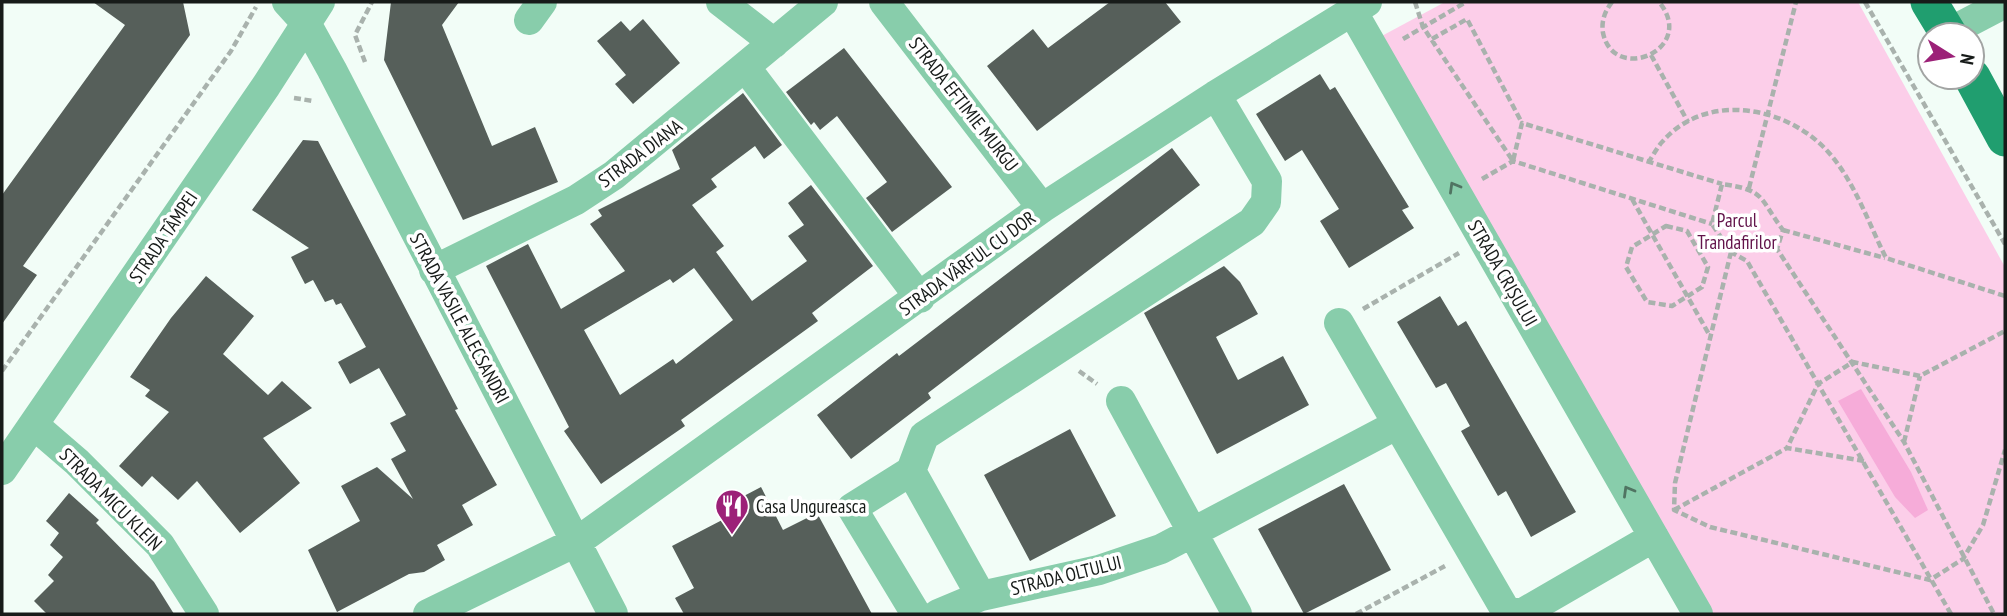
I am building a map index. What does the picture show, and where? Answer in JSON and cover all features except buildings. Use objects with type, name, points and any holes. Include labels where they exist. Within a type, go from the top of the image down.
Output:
[{"type":"main road","points":[[1929,2],[1940,21]]},
{"type":"main road","points":[[1980,91],[2005,138]]},
{"type":"street","points":[[721,2],[774,43]]},
{"type":"street","name":"STRADA DIANA","points":[[434,270],[576,200],[657,142],[823,2]]},
{"type":"street","name":"STRADA EFTIMIE MURGU","points":[[884,2],[1042,208]]},
{"type":"street","points":[[1972,21],[2005,3]]},
{"type":"street","name":"STRADA VÂRFUL CU DOR","points":[[428,614],[578,541],[1042,208],[1359,6]]},
{"type":"street","name":"STRADA CRIȘULUI","points":[[1359,6],[1484,239],[1660,526],[1698,614]]},
{"type":"street","name":"STRADA VASILE ALECSANDRI","points":[[304,9],[434,270],[578,541],[613,614]]},
{"type":"street","name":"STRADA TÂMPEI","points":[[2,470],[34,425],[304,9]]},
{"type":"street","points":[[746,68],[920,298]]},
{"type":"street","points":[[916,614],[852,508],[911,471],[924,436],[1252,222],[1266,202],[1267,181],[1216,95]]},
{"type":"street","points":[[1339,323],[1500,605],[1510,614],[1521,614],[1660,526]]},
{"type":"street","points":[[1121,401],[1237,614]]},
{"type":"street","name":"STRADA MICU KLEIN","points":[[34,425],[77,463],[160,545],[204,614]]},
{"type":"street","name":"STRADA OLTULUI","points":[[938,614],[981,596],[1100,570],[1161,549],[1396,425]]},
{"type":"street","points":[[911,471],[981,596]]},
{"type":"path","points":[[1415,2],[1423,27],[1513,161],[1712,224],[1731,252],[1747,261],[1951,614]]},
{"type":"path","points":[[1612,2],[1603,21],[1606,41],[1612,49],[1630,58],[1651,55],[1662,46],[1669,31],[1667,13],[1659,2]]},
{"type":"path","points":[[1749,188],[1796,2]]},
{"type":"path","points":[[1865,2],[2005,244]]},
{"type":"path","points":[[2,371],[231,51],[256,7]]},
{"type":"path","points":[[1432,39],[1467,19],[1522,123],[1513,161],[1480,181]]},
{"type":"path","points":[[1651,55],[1688,122]]},
{"type":"path","points":[[284,102],[295,98],[318,103]]},
{"type":"path","points":[[1648,163],[1663,140],[1688,122],[1718,110],[1742,109],[1796,125],[1830,154],[1843,171],[1885,258]]},
{"type":"path","points":[[1522,123],[1648,163],[1722,184],[1749,188],[1768,206],[1783,230],[1885,258],[2005,296]]},
{"type":"path","points":[[1712,224],[1722,184]]},
{"type":"path","points":[[1631,198],[1710,336]]},
{"type":"path","points":[[1666,226],[1687,231],[1708,267],[1702,287],[1672,306],[1647,302],[1626,267],[1632,247],[1652,234],[1666,226]]},
{"type":"path","points":[[1783,230],[1777,248],[1904,442],[1994,614]]},
{"type":"path","points":[[1339,323],[1484,239]]},
{"type":"path","points":[[1674,510],[1675,483],[1731,252]]},
{"type":"path","points":[[1660,526],[1674,510],[1787,449],[1818,384],[1853,362],[1920,376],[2005,331]]},
{"type":"path","points":[[1053,351],[1121,401]]},
{"type":"path","points":[[1904,442],[1920,376]]},
{"type":"path","points":[[1787,449],[1864,461]]},
{"type":"path","points":[[1674,510],[1710,527],[1930,580],[1963,559],[1983,525],[2005,450]]},
{"type":"path","points":[[1356,614],[1471,552]]},
{"type":"green space","name":"Parcul Trandafirilor","points":[[1445,2],[1858,2],[2005,267],[2005,614],[1706,614],[1378,38]]},
{"type":"shaded area","points":[[1861,389],[1911,472],[1928,510],[1915,518],[1895,497],[1838,401]]},
{"type":"place","name":"Casa Ungureasca","points":[[732,536]]}]
